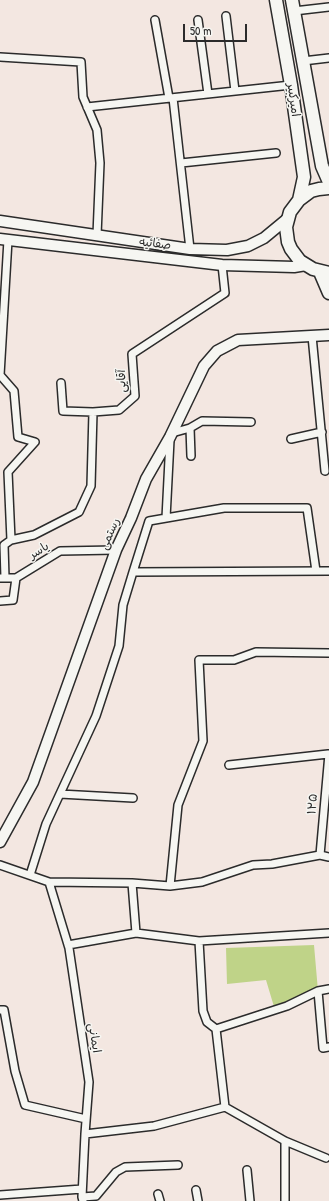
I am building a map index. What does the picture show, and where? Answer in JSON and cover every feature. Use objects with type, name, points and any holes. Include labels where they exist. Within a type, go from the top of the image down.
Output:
[{"type":"main road","name":"امیرکبیر","points":[[276,0],[291,85],[304,177],[299,200]]},
{"type":"main road","name":"امیرکبیر","points":[[294,11],[322,166],[329,182]]},
{"type":"main road","points":[[281,27],[294,11]]},
{"type":"main road","points":[[329,188],[312,191],[299,200],[294,206],[288,219],[286,235],[291,249],[300,261],[324,272],[329,292]]},
{"type":"street","points":[[294,11],[329,7]]},
{"type":"street","points":[[226,16],[236,91]]},
{"type":"street","points":[[155,20],[171,98],[181,163],[190,249]]},
{"type":"street","points":[[198,20],[208,94]]},
{"type":"street","points":[[0,57],[81,62],[83,97],[97,130],[100,163],[97,235]]},
{"type":"street","points":[[303,61],[329,58]]},
{"type":"street","points":[[87,107],[291,85]]},
{"type":"street","points":[[181,163],[276,153]]},
{"type":"street","name":"صفائیه","points":[[0,222],[190,249],[226,250],[248,246],[264,238],[288,219]]},
{"type":"street","points":[[4,239],[0,375],[14,391],[18,437],[35,442],[4,472],[12,540]]},
{"type":"street","name":"صفائیه","points":[[4,239],[222,265],[294,267],[306,265]]},
{"type":"street","name":"آقایی","points":[[93,412],[119,410],[135,396],[132,354],[226,293],[222,265]]},
{"type":"street","name":"رستمی","points":[[0,842],[33,782],[116,550],[131,518],[146,479],[171,435],[204,366],[217,351],[238,340],[329,335]]},
{"type":"street","points":[[312,336],[326,471]]},
{"type":"street","points":[[0,601],[13,600],[16,578],[3,578],[4,545],[12,540],[34,535],[79,512],[91,486],[93,412],[63,411],[61,383]]},
{"type":"street","points":[[166,518],[171,435],[190,428],[202,420],[251,422]]},
{"type":"street","points":[[190,428],[191,456]]},
{"type":"street","points":[[291,439],[322,432]]},
{"type":"street","points":[[30,875],[46,824],[99,709],[119,646],[123,605],[149,521],[224,508],[307,508],[316,571]]},
{"type":"street","name":"یاسر","points":[[16,578],[60,551],[116,550]]},
{"type":"street","points":[[133,572],[329,570]]},
{"type":"street","points":[[170,886],[178,805],[203,741],[199,660],[234,660],[256,652],[329,654]]},
{"type":"street","name":"۱۲۵","points":[[228,765],[329,754],[320,855]]},
{"type":"street","points":[[60,794],[133,798]]},
{"type":"street","points":[[0,865],[49,882],[132,883],[170,886],[202,882],[253,865],[272,864],[320,855],[329,857]]},
{"type":"street","name":"ایمانی","points":[[49,882],[68,945],[89,1082],[82,1189],[83,1199]]},
{"type":"street","points":[[132,883],[136,933]]},
{"type":"street","points":[[68,945],[136,933],[199,940],[329,933]]},
{"type":"street","points":[[199,940],[203,1011],[207,1022],[216,1029],[226,1107]]},
{"type":"street","points":[[216,1029],[287,1006],[318,991],[329,989]]},
{"type":"street","points":[[318,991],[323,1048],[329,1047]]},
{"type":"street","points":[[0,1010],[4,1010],[14,1071],[25,1105],[86,1119]]},
{"type":"street","points":[[85,1134],[154,1126],[226,1107],[285,1141],[326,1158]]},
{"type":"street","points":[[285,1141],[285,1201]]},
{"type":"street","points":[[83,1199],[96,1196],[116,1172],[125,1167],[178,1165]]},
{"type":"street","points":[[247,1170],[250,1201]]},
{"type":"street","points":[[0,1195],[82,1189]]},
{"type":"street","points":[[196,1190],[198,1201]]},
{"type":"green space","points":[[314,945],[318,991],[275,1010],[266,980],[227,984],[226,948]]}]
